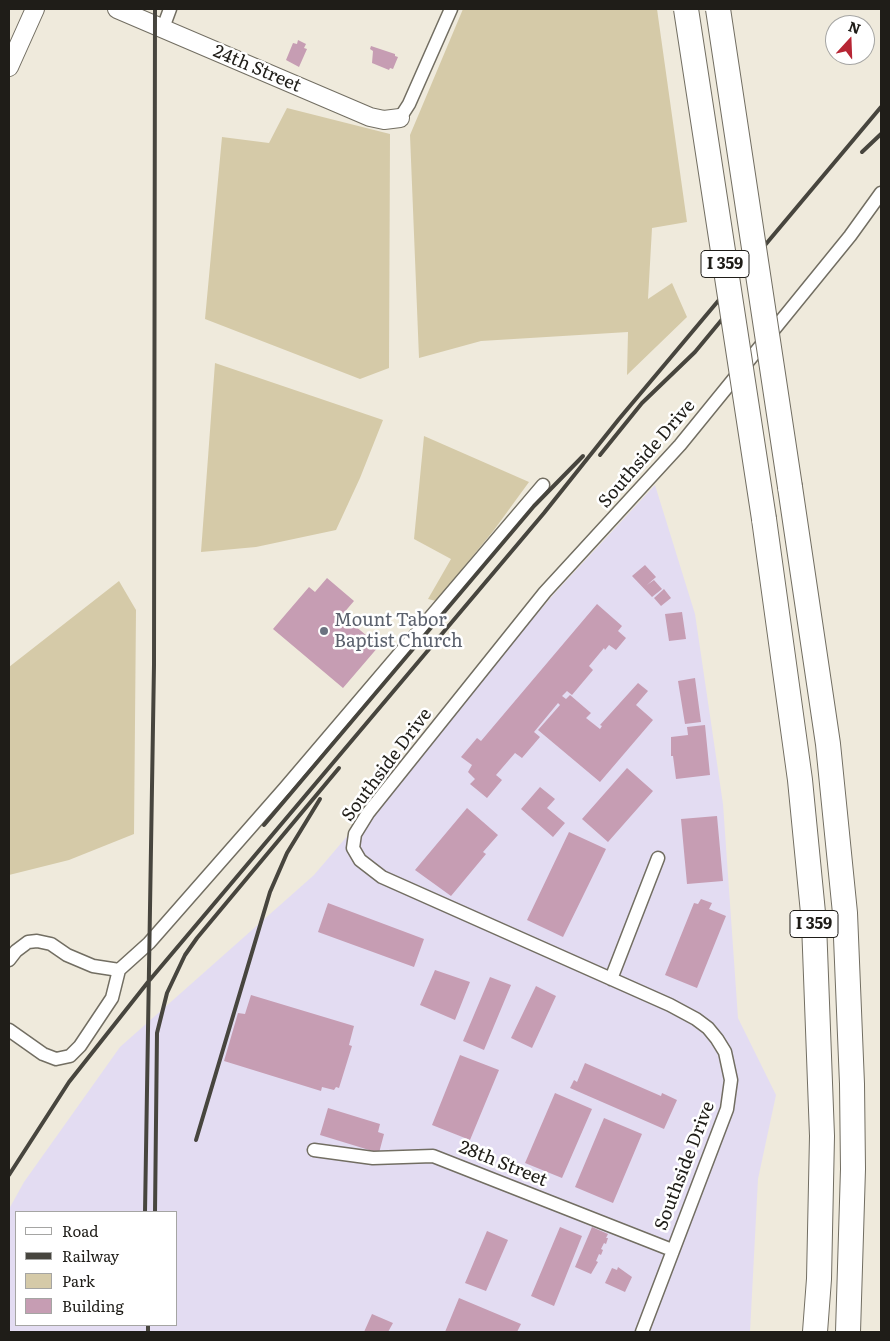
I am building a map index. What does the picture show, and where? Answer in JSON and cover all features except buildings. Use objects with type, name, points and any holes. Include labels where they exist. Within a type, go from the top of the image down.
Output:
[{"type":"highway","name":"I 359","points":[[686,9],[764,519],[800,780],[814,923],[822,1128],[819,1279],[815,1332]]},
{"type":"highway","name":"I 359","points":[[718,9],[828,744],[845,913],[852,1084],[853,1169],[848,1332]]},
{"type":"street","points":[[10,62],[35,9]]},
{"type":"street","name":"24th Street","points":[[117,9],[370,117],[400,118]]},
{"type":"street","points":[[163,28],[170,9]]},
{"type":"street","points":[[400,118],[409,104],[451,9]]},
{"type":"street","name":"Southside Drive","points":[[642,1332],[727,1109],[731,1080],[729,1065],[717,1039],[708,1028],[696,1019],[382,877],[360,860],[353,848],[355,834],[368,813],[546,592],[680,445],[850,236],[881,193]]},
{"type":"street","points":[[9,1030],[43,1054],[56,1059],[70,1056],[80,1046],[112,998],[118,970],[149,943],[279,796],[543,485]]},
{"type":"street","points":[[611,979],[658,858]]},
{"type":"street","points":[[9,960],[16,951],[28,942],[37,941],[51,944],[67,955],[93,966],[118,970]]},
{"type":"street","name":"28th Street","points":[[314,1150],[373,1158],[433,1156],[672,1250]]},
{"type":"shaded area","points":[[655,485],[695,614],[723,804],[738,1018],[776,1095],[758,1179],[750,1332],[9,1332],[9,1209],[24,1182],[120,1047],[314,875],[553,595]]},
{"type":"green space","points":[[463,9],[657,9],[687,222],[652,228],[648,299],[672,283],[687,317],[627,375],[628,332],[481,341],[419,358],[410,135]]},
{"type":"green space","points":[[287,108],[390,134],[389,368],[360,379],[205,319],[222,137],[269,143]]},
{"type":"green space","points":[[215,363],[383,420],[360,478],[336,530],[256,547],[201,552]]},
{"type":"green space","points":[[424,436],[529,482],[494,530],[436,601],[428,599],[451,559],[414,539]]},
{"type":"green space","points":[[119,581],[136,610],[134,834],[69,860],[9,875],[9,667]]},
{"type":"railway","points":[[145,1211],[154,665],[155,9]]},
{"type":"railway","points":[[9,1175],[69,1082],[148,982],[544,513],[619,419],[881,107]]},
{"type":"railway","points":[[862,152],[881,134]]},
{"type":"railway","points":[[600,455],[642,403],[695,352],[729,311]]},
{"type":"railway","points":[[264,825],[534,506],[583,456]]},
{"type":"railway","points":[[155,1211],[157,1033],[167,993],[185,955],[197,938],[339,768]]},
{"type":"railway","points":[[196,1140],[270,892],[287,853],[320,799]]},
{"type":"railway","points":[[148,1326],[148,1332]]},
{"type":"place","name":"Mount Tabor Baptist Church","points":[[324,631]]}]
